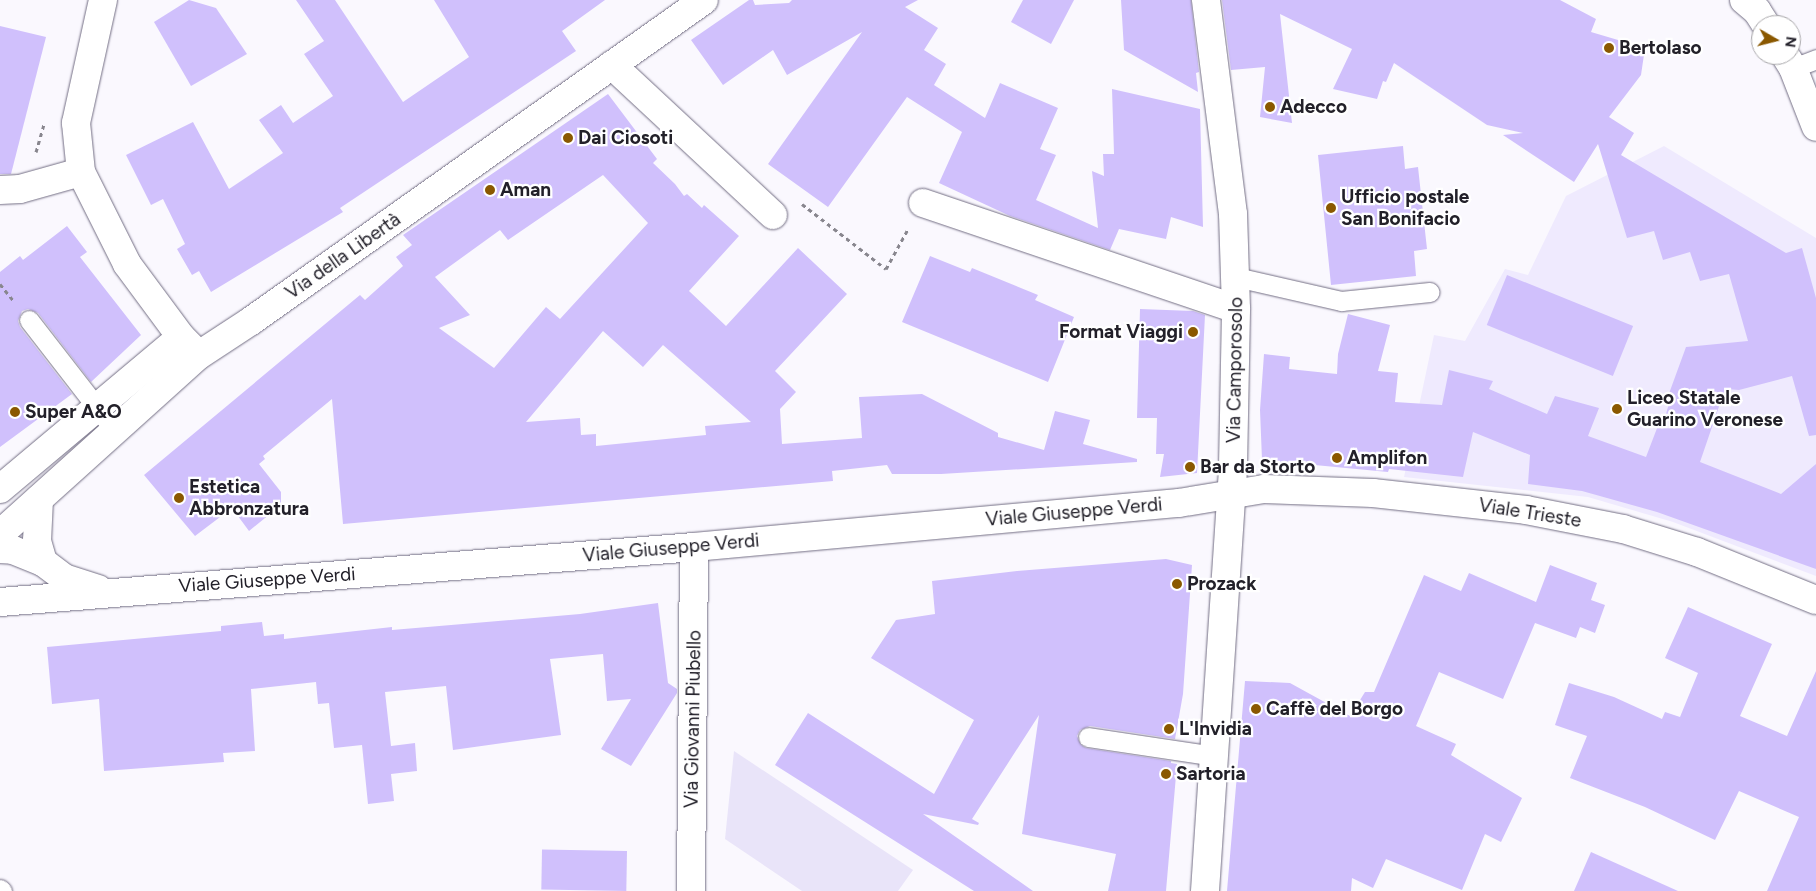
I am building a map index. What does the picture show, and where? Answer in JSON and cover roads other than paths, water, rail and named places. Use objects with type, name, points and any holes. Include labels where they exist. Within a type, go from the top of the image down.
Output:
[{"type":"street","points":[[0,490],[97,409],[190,346],[127,264],[81,172],[76,124],[103,0]]},
{"type":"street","name":"Via della Libertà","points":[[0,534],[115,431],[190,346],[251,321],[704,0]]},
{"type":"street","name":"Via Camporosolo","points":[[1206,0],[1232,204],[1236,277],[1232,494],[1206,891]]},
{"type":"street","points":[[1744,0],[1758,10],[1761,15]]},
{"type":"street","points":[[612,65],[773,215]]},
{"type":"street","points":[[1799,65],[1816,127]]},
{"type":"street","points":[[0,190],[20,189],[81,172]]},
{"type":"street","points":[[923,203],[1236,309]]},
{"type":"street","name":"Viale Trieste","points":[[1232,494],[1264,489],[1373,493],[1526,510],[1623,529],[1698,552],[1816,600]]},
{"type":"street","name":"Viale Giuseppe Verdi","points":[[0,602],[694,547],[1179,503],[1232,494]]},
{"type":"street","points":[[39,499],[37,541],[43,562]]},
{"type":"street","name":"Via Giovanni Piubello","points":[[691,891],[694,547]]},
{"type":"street","name":"Viale Giuseppe Verdi","points":[[0,549],[13,550],[43,562],[64,578],[109,592]]},
{"type":"lane","points":[[1236,277],[1341,301],[1430,292]]},
{"type":"lane","points":[[29,320],[115,431]]},
{"type":"lane","points":[[1088,737],[1214,756]]},
{"type":"place","name":"Bertolaso","points":[[1609,48]]},
{"type":"place","name":"Adecco","points":[[1270,107]]},
{"type":"place","name":"Dai Ciosoti","points":[[568,138]]},
{"type":"place","name":"Aman","points":[[490,190]]},
{"type":"place","name":"Ufficio postale San Bonifacio","points":[[1331,208]]},
{"type":"place","name":"Format Viaggi","points":[[1193,332]]},
{"type":"place","name":"Liceo Statale Guarino Veronese","points":[[1617,409]]},
{"type":"place","name":"Super A&O","points":[[15,412]]},
{"type":"place","name":"Amplifon","points":[[1337,458]]},
{"type":"place","name":"Bar da Storto","points":[[1190,467]]},
{"type":"place","name":"Estetica Abbronzatura","points":[[179,498]]},
{"type":"place","name":"Prozack","points":[[1177,584]]},
{"type":"place","name":"Caffè del Borgo","points":[[1256,709]]},
{"type":"place","name":"L'Invidia","points":[[1169,729]]},
{"type":"place","name":"Sartoria","points":[[1166,774]]}]
